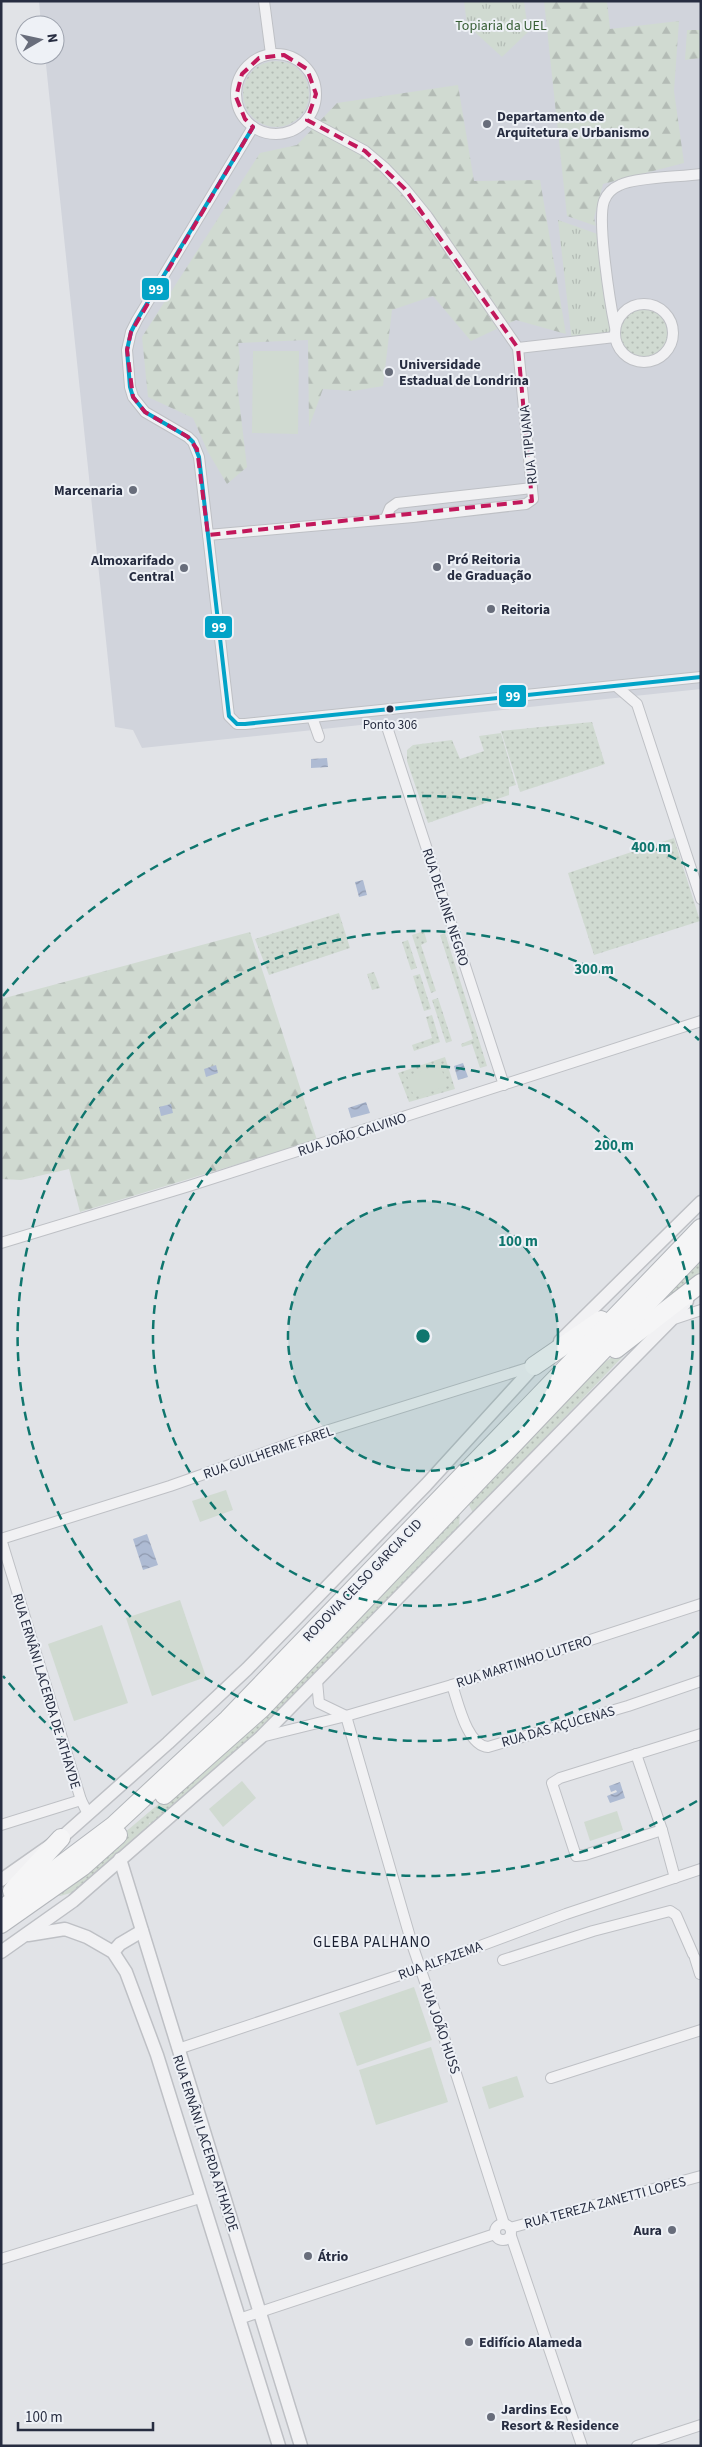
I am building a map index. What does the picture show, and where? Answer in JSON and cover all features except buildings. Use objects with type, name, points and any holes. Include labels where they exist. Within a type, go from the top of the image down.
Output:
[{"type":"highway","name":"RODOVIA CELSO GARCIA CID","points":[[1,1910],[114,1826],[228,1719],[701,1228]]},
{"type":"highway","name":"RODOVIA CELSO GARCIA CID","points":[[1,1924],[82,1867],[261,1709],[701,1247]]},
{"type":"highway","points":[[582,1372],[614,1350],[701,1283]]},
{"type":"highway","points":[[534,1366],[633,1298]]},
{"type":"highway","points":[[1,1902],[61,1838]]},
{"type":"street","points":[[264,1],[271,54]]},
{"type":"street","points":[[271,54],[284,55],[297,60],[310,75],[316,94],[314,108],[307,120],[293,130],[276,134],[264,132],[253,127],[245,119],[239,108],[236,96],[237,85],[249,64],[271,54]]},
{"type":"street","name":"RUA TIPUANA","points":[[208,535],[526,504],[533,499],[518,348],[427,216],[406,189],[365,151],[307,120]]},
{"type":"street","points":[[253,127],[137,320],[128,341],[130,386],[138,406],[188,437],[197,449],[229,716],[237,724],[701,677]]},
{"type":"street","points":[[615,332],[619,318],[631,307],[643,304],[652,306],[667,317],[672,335],[666,352],[658,358],[647,362],[631,359],[623,354],[615,332],[610,302],[602,223],[604,200],[609,193],[627,182],[701,174]]},
{"type":"street","points":[[518,348],[615,332]]},
{"type":"street","points":[[386,518],[390,508],[398,504],[532,488]]},
{"type":"street","points":[[616,686],[638,704],[696,866],[701,899]]},
{"type":"street","points":[[312,717],[319,737]]},
{"type":"street","name":"RUA DELAINE NEGRO","points":[[388,730],[504,1085]]},
{"type":"street","name":"RUA JOÃO CALVINO","points":[[1,1243],[189,1186],[701,1021]]},
{"type":"street","name":"RODOVIA CELSO GARCIA CID","points":[[1,1880],[61,1838],[87,1812],[168,1743],[247,1669],[426,1485],[534,1366],[701,1202]]},
{"type":"street","points":[[1,1952],[72,1901],[261,1737],[671,1320],[701,1283]]},
{"type":"street","points":[[671,1320],[701,1310]]},
{"type":"street","name":"RUA GUILHERME FAREL","points":[[1,1539],[170,1486],[326,1431],[534,1366]]},
{"type":"street","name":"RUA ERNÂNI LACERDA DE ATHAYDE","points":[[1,1539],[81,1800],[87,1812]]},
{"type":"street","name":"RUA MARTINHO LUTERO","points":[[346,1716],[452,1685],[701,1604]]},
{"type":"street","points":[[317,1681],[319,1704],[346,1716]]},
{"type":"street","name":"RUA DAS AÇUCENAS","points":[[452,1685],[470,1735],[478,1744],[488,1747],[628,1706],[701,1681]]},
{"type":"street","points":[[261,1737],[346,1716]]},
{"type":"street","name":"RUA JOÃO HUSS","points":[[346,1716],[421,1968],[580,2444]]},
{"type":"street","points":[[662,1830],[576,1856],[571,1847],[552,1789],[553,1782],[701,1734]]},
{"type":"street","points":[[636,1754],[662,1830],[675,1878]]},
{"type":"street","points":[[1,1826],[81,1800]]},
{"type":"street","points":[[120,1860],[178,2049]]},
{"type":"street","name":"RUA ALFAZEMA","points":[[178,2049],[421,1968],[566,1914],[701,1869]]},
{"type":"street","points":[[503,1960],[593,1931],[670,1911],[676,1915],[696,1959],[700,1974]]},
{"type":"street","points":[[25,1936],[65,1929],[87,1936],[113,1952],[126,1972],[157,2055]]},
{"type":"street","points":[[113,1952],[120,1944],[142,1931]]},
{"type":"street","points":[[551,2078],[701,2030]]},
{"type":"street","name":"RUA ERNÂNI LACERDA ATHAYDE","points":[[279,2446],[200,2198],[157,2055],[178,2049],[301,2446]]},
{"type":"street","name":"RUA TEREZA ZANETTI LOPES","points":[[508,2229],[701,2176]]},
{"type":"street","points":[[1,2259],[200,2198]]},
{"type":"street","points":[[239,2319],[495,2234],[497,2227],[508,2229]]},
{"type":"street","points":[[637,2446],[701,2425]]},
{"type":"highlighted area","points":[[284,55],[307,69],[316,94],[307,120],[365,151],[405,189],[518,348],[532,501],[208,535],[197,449],[188,437],[145,412],[133,397],[127,350],[131,332],[253,127],[245,119],[236,97],[242,74],[259,58]]},
{"type":"shaded area","name":"Universidade Estadual de Londrina","points":[[39,1],[701,1],[701,689],[142,748],[133,730],[115,727],[46,65],[65,65],[65,15],[40,15]]},
{"type":"green space","name":"Topiaria da UEL","points":[[464,1],[524,1],[528,32],[502,57],[467,25]]},
{"type":"green space","points":[[544,1],[607,1],[610,29],[679,21],[674,91],[684,163],[603,184],[594,218],[596,226],[567,216]]},
{"type":"green space","points":[[687,30],[701,30],[701,58],[685,60]]},
{"type":"green space","points":[[276,61],[288,64],[299,71],[306,82],[309,94],[306,106],[299,117],[288,124],[276,127],[264,124],[253,117],[246,106],[243,94],[246,82],[253,71],[264,64]]},
{"type":"green space","points":[[458,85],[474,181],[540,180],[566,334],[516,320],[471,341],[433,296],[392,310],[383,386],[353,391],[323,389],[309,427],[308,340],[238,343],[240,358],[237,383],[247,467],[227,484],[208,452],[193,418],[148,397],[142,337],[260,153],[297,145],[337,103]]},
{"type":"green space","points":[[558,220],[603,236],[613,337],[572,342]]},
{"type":"green space","points":[[639,309],[649,309],[661,316],[668,328],[668,338],[661,350],[649,357],[639,357],[631,353],[624,346],[620,338],[620,328],[624,320],[631,313]]},
{"type":"green space","points":[[253,351],[299,351],[298,434],[252,433]]},
{"type":"green space","points":[[592,722],[605,764],[520,792],[501,731]]},
{"type":"green space","points":[[501,733],[516,785],[509,787],[509,795],[428,823],[407,761],[407,750],[413,745],[452,740],[460,759],[484,751],[479,736]]},
{"type":"green space","points":[[674,838],[700,921],[594,955],[568,873]]},
{"type":"green space","points":[[339,913],[350,948],[269,975],[255,939]]},
{"type":"green space","points":[[424,931],[427,942],[421,945],[436,991],[431,993],[412,935]]},
{"type":"green space","points":[[250,932],[317,1140],[80,1212],[69,1169],[21,1180],[2,1179],[1,999]]},
{"type":"green space","points":[[445,933],[487,1066],[480,1068],[472,1044],[462,1047],[461,1044],[473,1039],[440,935]]},
{"type":"green space","points":[[408,940],[417,968],[411,970],[402,942]]},
{"type":"green space","points":[[374,972],[380,988],[372,990],[367,974]]},
{"type":"green space","points":[[420,974],[431,1009],[424,1011],[413,976]]},
{"type":"green space","points":[[438,998],[452,1041],[446,1043],[432,1000]]},
{"type":"green space","points":[[432,1015],[440,1042],[414,1051],[412,1045],[432,1038],[426,1017]]},
{"type":"green space","points":[[445,1057],[455,1089],[409,1102],[398,1073]]},
{"type":"green space","points":[[440,1064],[447,1086],[414,1097],[407,1076]]},
{"type":"green space","points":[[701,1254],[701,1272],[678,1296],[638,1328]]},
{"type":"green space","points":[[631,1348],[473,1513],[466,1499],[598,1366]]},
{"type":"green space","points":[[226,1490],[233,1510],[200,1522],[192,1501]]},
{"type":"green space","points":[[460,1512],[459,1527],[300,1691],[234,1754],[151,1825],[149,1822],[150,1828],[74,1892],[60,1896],[53,1893],[174,1791]]},
{"type":"green space","points":[[180,1600],[206,1677],[152,1696],[126,1618]]},
{"type":"green space","points":[[102,1625],[128,1703],[74,1721],[48,1644]]},
{"type":"green space","points":[[242,1781],[256,1798],[223,1827],[209,1809]]},
{"type":"green space","points":[[617,1811],[623,1830],[590,1841],[584,1822]]},
{"type":"green space","points":[[414,1987],[432,2040],[357,2066],[339,2013]]},
{"type":"green space","points":[[431,2047],[448,2102],[376,2125],[359,2070]]},
{"type":"green space","points":[[517,2076],[524,2097],[489,2109],[482,2087]]},
{"type":"water","points":[[327,758],[328,767],[311,768],[311,759]]},
{"type":"water","points":[[363,880],[367,895],[359,897],[355,882]]},
{"type":"water","points":[[463,1063],[468,1077],[458,1080],[454,1066]]},
{"type":"water","points":[[216,1065],[218,1073],[206,1077],[204,1069]]},
{"type":"water","points":[[366,1102],[370,1113],[351,1118],[348,1108]]},
{"type":"water","points":[[171,1104],[173,1113],[161,1116],[159,1107]]},
{"type":"water","points":[[147,1534],[158,1565],[143,1570],[133,1539]]},
{"type":"water","points":[[620,1782],[625,1798],[610,1803],[607,1796],[617,1792],[616,1790],[611,1792],[609,1786]]},
{"type":"transit line","name":"99","points":[[253,127],[137,320],[131,332],[127,350],[130,387],[133,397],[145,412],[188,437],[193,442],[199,457],[229,716],[237,724],[245,724],[701,677]]},
{"type":"place","name":"Departamento de Arquitetura e Urbanismo","points":[[487,124]]},
{"type":"place","name":"Universidade Estadual de Londrina","points":[[389,372]]},
{"type":"place","name":"Marcenaria","points":[[133,490]]},
{"type":"place","name":"Pró Reitoria de Graduação","points":[[437,567]]},
{"type":"place","name":"Almoxarifado Central","points":[[184,568]]},
{"type":"place","name":"Reitoria","points":[[491,609]]},
{"type":"place","name":"Ponto 306","points":[[390,709]]},
{"type":"place","name":"Aura","points":[[672,2230]]},
{"type":"place","name":"Átrio","points":[[308,2256]]},
{"type":"place","name":"Edifício Alameda","points":[[469,2342]]},
{"type":"place","name":"Jardins Eco Resort & Residence","points":[[491,2417]]},
{"type":"district","name":"GLEBA PALHANO","points":[[372,1942]]}]
